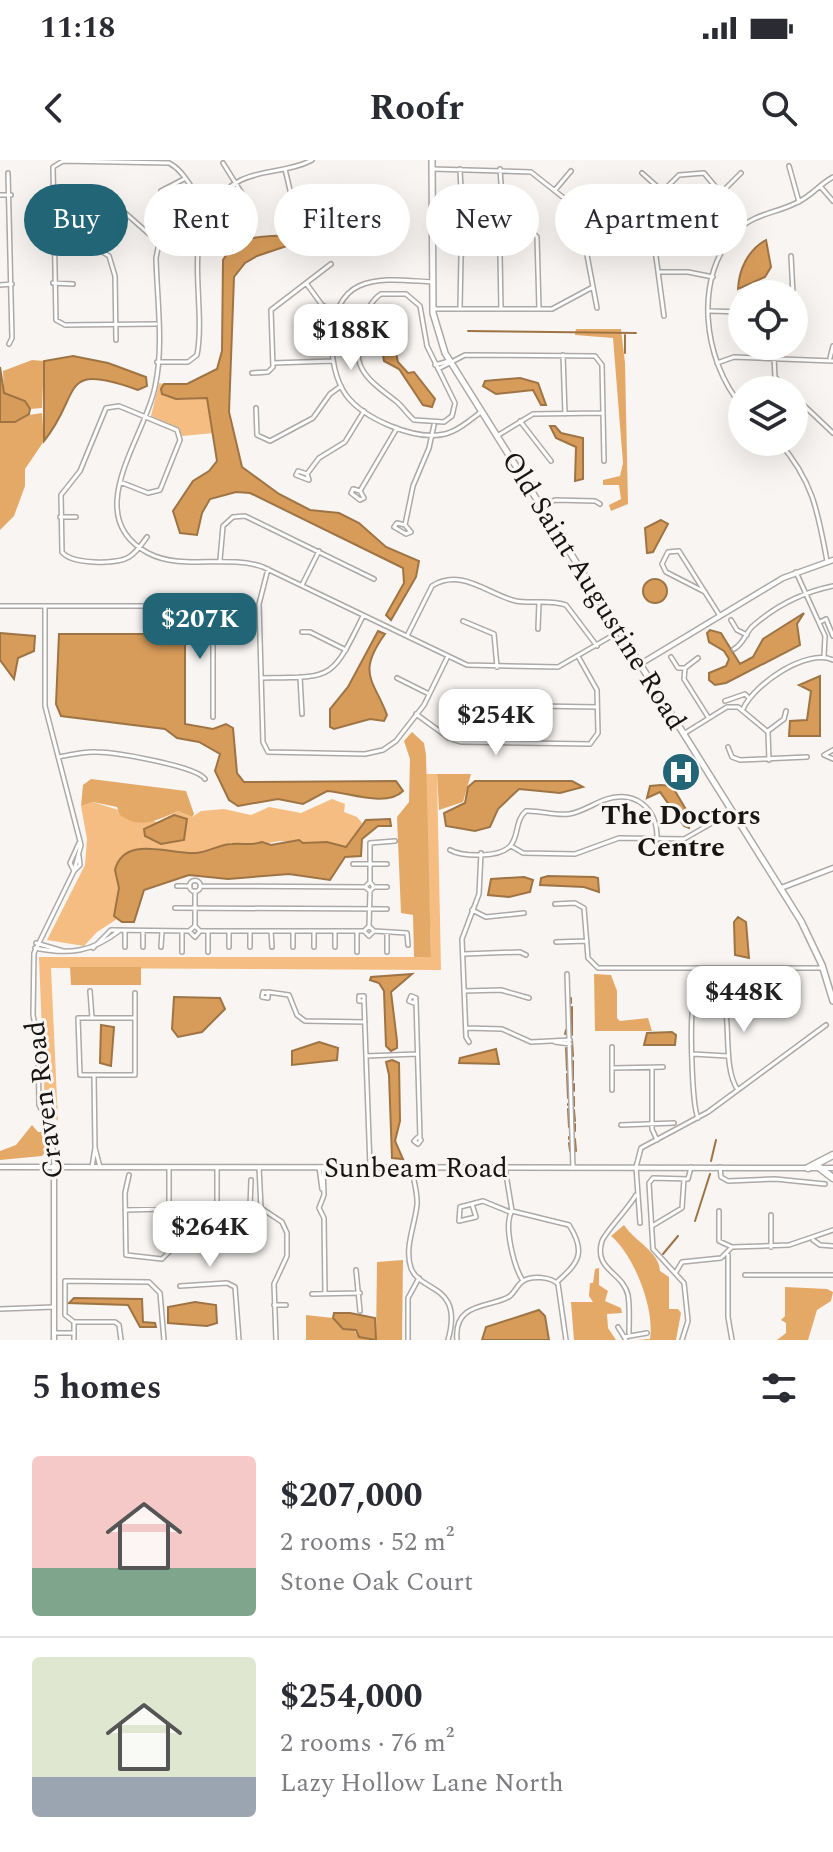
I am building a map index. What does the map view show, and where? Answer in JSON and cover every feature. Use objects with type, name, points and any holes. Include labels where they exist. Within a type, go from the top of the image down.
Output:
[{"type":"main road","name":"Old Saint Augustine Road","points":[[432,160],[433,309],[449,361],[622,630],[781,888],[823,968],[832,997]]},
{"type":"main road","points":[[808,1168],[833,1155]]},
{"type":"main road","points":[[820,1168],[833,1178]]},
{"type":"street","points":[[223,163],[236,183],[254,175],[312,160]]},
{"type":"street","points":[[53,184],[53,167],[63,161],[165,163],[177,167],[187,184]]},
{"type":"street","points":[[789,166],[799,202]]},
{"type":"street","points":[[285,169],[289,184]]},
{"type":"street","points":[[432,169],[531,172],[555,190]]},
{"type":"street","points":[[460,169],[460,184]]},
{"type":"street","points":[[500,169],[502,198],[533,230],[539,244],[539,309]]},
{"type":"street","points":[[560,184],[571,171]]},
{"type":"street","points":[[669,184],[683,173],[699,172],[717,184]]},
{"type":"street","points":[[8,173],[12,284],[9,344]]},
{"type":"street","points":[[642,173],[654,184]]},
{"type":"street","points":[[730,184],[741,173]]},
{"type":"street","points":[[747,223],[799,202],[833,177]]},
{"type":"street","points":[[174,184],[184,179]]},
{"type":"street","points":[[820,186],[833,201]]},
{"type":"street","points":[[0,195],[11,195]]},
{"type":"street","points":[[128,218],[144,230]]},
{"type":"street","points":[[53,256],[54,314],[60,323],[157,324]]},
{"type":"street","points":[[109,256],[115,269],[116,340]]},
{"type":"street","points":[[156,256],[156,387],[116,500],[119,521],[139,547],[169,560],[246,561],[467,665],[558,667],[622,630]]},
{"type":"street","points":[[157,362],[188,362],[197,355],[198,256]]},
{"type":"street","points":[[460,309],[461,256]]},
{"type":"street","points":[[500,256],[501,309]]},
{"type":"street","points":[[587,256],[597,308]]},
{"type":"street","points":[[655,256],[664,316]]},
{"type":"street","points":[[721,256],[713,277],[708,311],[710,338],[717,363],[728,382]]},
{"type":"street","points":[[791,256],[792,280]]},
{"type":"street","points":[[252,373],[268,372],[273,363],[271,310],[331,264]]},
{"type":"street","points":[[657,272],[688,272],[713,277]]},
{"type":"street","points":[[388,293],[389,282]]},
{"type":"street","points":[[432,282],[367,283],[353,289],[336,312],[333,323],[335,361],[341,386],[364,411],[397,428],[433,435],[451,432],[481,412]]},
{"type":"street","points":[[53,283],[73,284]]},
{"type":"street","points":[[306,283],[322,305],[336,312]]},
{"type":"street","points":[[0,285],[12,284]]},
{"type":"street","points":[[433,309],[556,308],[593,287]]},
{"type":"street","points":[[388,293],[406,294],[417,301],[436,367],[452,391],[455,406],[448,420],[434,424],[410,417],[396,401],[375,388],[360,366],[358,345],[364,319],[374,299],[388,293]]},
{"type":"street","points":[[708,311],[728,312]]},
{"type":"street","points":[[808,359],[832,360],[833,346]]},
{"type":"street","points":[[436,367],[465,355],[598,358],[602,365],[604,461]]},
{"type":"street","points":[[563,355],[565,414]]},
{"type":"street","points":[[717,363],[728,359]]},
{"type":"street","points":[[273,363],[335,361]]},
{"type":"street","points":[[256,408],[256,432],[265,441],[313,418],[330,394],[341,386]]},
{"type":"street","points":[[120,482],[152,493],[162,487],[180,436],[175,428],[115,405],[103,412],[80,471],[62,492],[61,549],[66,557],[120,560],[139,547],[147,537]]},
{"type":"street","points":[[808,409],[833,433]]},
{"type":"street","points":[[307,474],[319,458],[345,442],[364,411]]},
{"type":"street","points":[[497,436],[533,414],[603,413]]},
{"type":"street","points":[[520,421],[551,461]]},
{"type":"street","points":[[405,525],[413,486],[433,435],[434,424]]},
{"type":"street","points":[[360,491],[397,428]]},
{"type":"street","points":[[642,663],[796,572],[830,561],[811,489],[790,456]]},
{"type":"street","points":[[543,506],[555,500],[595,501],[600,504]]},
{"type":"street","points":[[220,560],[221,529],[229,519],[241,515],[374,579]]},
{"type":"street","points":[[60,517],[76,517]]},
{"type":"street","points":[[302,585],[319,551]]},
{"type":"street","points":[[705,592],[666,572],[662,564],[668,552],[679,551],[705,592],[720,616]]},
{"type":"street","points":[[268,569],[259,604],[263,742],[268,752],[374,754],[390,746],[429,694],[447,657]]},
{"type":"street","points":[[796,572],[826,642],[824,656]]},
{"type":"street","points":[[407,636],[432,586],[440,582],[476,582],[510,600],[558,602],[571,607],[597,646]]},
{"type":"street","points":[[734,649],[752,626],[780,606],[806,593],[833,586]]},
{"type":"street","points":[[538,629],[539,602]]},
{"type":"street","points":[[0,606],[230,606]]},
{"type":"street","name":"Craven Road","points":[[45,606],[45,706],[79,842],[77,855],[80,865],[36,945],[33,1015],[38,1041],[39,1105],[52,1131],[54,1167],[54,1340]]},
{"type":"street","points":[[213,606],[213,717]]},
{"type":"street","points":[[261,678],[329,673],[346,650],[363,616]]},
{"type":"street","points":[[819,622],[826,619],[833,636]]},
{"type":"street","points":[[731,620],[737,630],[747,635]]},
{"type":"street","points":[[463,621],[494,634],[497,667]]},
{"type":"street","points":[[302,632],[310,632],[346,650]]},
{"type":"street","points":[[743,709],[748,697],[778,673],[814,656],[833,660]]},
{"type":"street","points":[[416,714],[449,738],[466,742],[590,744],[598,733],[596,687],[578,657]]},
{"type":"street","points":[[671,657],[678,668],[685,668],[698,658]]},
{"type":"street","points":[[685,668],[684,679],[709,718]]},
{"type":"street","points":[[300,677],[302,714]]},
{"type":"street","points":[[397,678],[429,694]]},
{"type":"street","points":[[725,701],[745,694],[748,697]]},
{"type":"street","points":[[466,742],[467,711],[475,705],[494,705]]},
{"type":"street","points":[[537,706],[597,707]]},
{"type":"street","points":[[685,733],[731,706],[743,709],[768,732],[769,760]]},
{"type":"street","points":[[768,732],[784,719],[786,711]]},
{"type":"street","points":[[728,747],[736,759],[807,757]]},
{"type":"street","points":[[833,750],[824,755],[833,759]]},
{"type":"street","points":[[58,757],[80,752],[112,753],[185,767],[205,779]]},
{"type":"street","points":[[450,850],[497,853],[511,846],[520,816],[526,811],[568,814],[615,798],[636,799],[646,804],[656,823],[657,840]]},
{"type":"street","points":[[511,846],[523,853],[575,854],[619,838],[657,840],[691,837],[733,811]]},
{"type":"street","points":[[374,887],[370,882],[370,843],[395,841]]},
{"type":"street","points":[[469,1042],[463,930],[480,890],[481,853]]},
{"type":"street","name":"Craven Road","points":[[74,871],[70,863],[77,855]]},
{"type":"street","points":[[353,864],[387,864]]},
{"type":"street","points":[[781,888],[833,868]]},
{"type":"street","points":[[177,886],[190,886],[195,881],[200,886],[365,887],[370,891]]},
{"type":"street","points":[[365,887],[370,882]]},
{"type":"street","points":[[190,886],[195,891]]},
{"type":"street","points":[[200,886],[195,891],[195,926],[200,931],[364,931],[369,926]]},
{"type":"street","points":[[387,887],[374,887],[370,891],[369,926],[374,931],[403,932],[408,936],[408,945]]},
{"type":"street","points":[[555,904],[575,903],[584,908],[588,958],[598,968],[823,968]]},
{"type":"street","points":[[175,908],[387,909]]},
{"type":"street","points":[[472,910],[486,917],[524,913]]},
{"type":"street","points":[[36,945],[63,951],[93,948],[108,932],[189,931],[195,926]]},
{"type":"street","points":[[122,931],[125,947]]},
{"type":"street","points":[[143,931],[143,947]]},
{"type":"street","points":[[161,947],[162,931]]},
{"type":"street","points":[[182,931],[182,952]]},
{"type":"street","points":[[189,931],[195,937],[200,931]]},
{"type":"street","points":[[208,931],[208,952]]},
{"type":"street","points":[[229,931],[229,947]]},
{"type":"street","points":[[250,931],[250,947]]},
{"type":"street","points":[[271,931],[272,947]]},
{"type":"street","points":[[293,931],[293,947]]},
{"type":"street","points":[[314,931],[314,947]]},
{"type":"street","points":[[335,931],[335,947]]},
{"type":"street","points":[[357,931],[357,952]]},
{"type":"street","points":[[364,931],[369,936],[374,931]]},
{"type":"street","points":[[387,932],[387,952]]},
{"type":"street","points":[[556,942],[587,941]]},
{"type":"street","points":[[463,954],[520,952],[526,955]]},
{"type":"street","points":[[698,1118],[691,1039],[696,1000],[729,984],[729,969]]},
{"type":"street","points":[[567,974],[573,1168]]},
{"type":"street","points":[[722,987],[730,1023],[727,1056],[730,1079],[738,1090]]},
{"type":"street","points":[[464,991],[505,990],[529,998]]},
{"type":"street","points":[[90,991],[92,1018]]},
{"type":"street","points":[[268,992],[289,995],[297,1015],[305,1021],[365,1022]]},
{"type":"street","points":[[135,993],[135,1018],[135,1075],[80,1075],[78,1018],[135,1018]]},
{"type":"street","points":[[364,1001],[370,1167]]},
{"type":"street","points":[[416,1001],[420,1138]]},
{"type":"street","points":[[640,1223],[636,1167],[639,1151],[698,1118],[826,1025]]},
{"type":"street","points":[[466,1028],[497,1028],[531,1042],[570,1042]]},
{"type":"street","points":[[612,1047],[612,1090]]},
{"type":"street","points":[[366,1056],[417,1054]]},
{"type":"street","points":[[693,1054],[727,1056]]},
{"type":"street","points":[[612,1068],[663,1067]]},
{"type":"street","points":[[652,1068],[652,1125],[657,1140]]},
{"type":"street","points":[[92,1167],[95,1148],[94,1075]]},
{"type":"street","points":[[621,1125],[674,1123]]},
{"type":"street","points":[[95,1148],[100,1167]]},
{"type":"street","name":"Sunbeam Road","points":[[0,1167],[833,1168]]},
{"type":"street","points":[[129,1175],[125,1210],[126,1255],[162,1259],[169,1252],[169,1167]]},
{"type":"street","points":[[217,1167],[217,1207]]},
{"type":"street","points":[[259,1167],[261,1208],[282,1222],[287,1233],[287,1256],[274,1281],[276,1340]]},
{"type":"street","points":[[321,1167],[323,1193],[319,1208],[324,1218],[325,1293]]},
{"type":"street","points":[[412,1167],[415,1212],[410,1266],[419,1278],[444,1294],[449,1307],[448,1340]]},
{"type":"street","points":[[682,1340],[688,1309],[684,1283],[657,1256],[650,1226],[651,1179],[684,1179],[691,1176],[691,1167]]},
{"type":"street","points":[[720,1167],[721,1177],[728,1181],[796,1180],[825,1184]]},
{"type":"street","points":[[796,1168],[796,1180]]},
{"type":"street","points":[[505,1170],[511,1212],[507,1228],[515,1270],[523,1281]]},
{"type":"street","points":[[650,1226],[682,1208],[684,1179]]},
{"type":"street","points":[[201,1207],[202,1249],[207,1256],[212,1256],[231,1238],[249,1233],[251,1180]]},
{"type":"street","points":[[618,1327],[625,1338],[629,1333],[628,1295],[625,1286],[603,1265],[600,1255],[603,1237],[625,1214],[637,1193]]},
{"type":"street","points":[[472,1204],[476,1217],[459,1221],[458,1209],[472,1204],[483,1201],[511,1212],[569,1225],[579,1245],[577,1259],[566,1276],[557,1282],[523,1281]]},
{"type":"street","points":[[125,1210],[251,1207]]},
{"type":"street","points":[[719,1211],[719,1241],[732,1247],[771,1247],[813,1240],[821,1231],[833,1230]]},
{"type":"street","points":[[771,1215],[771,1247]]},
{"type":"street","points":[[813,1240],[820,1245],[833,1246]]},
{"type":"street","points":[[732,1247],[728,1255],[728,1317],[732,1324],[732,1340]]},
{"type":"street","points":[[676,1272],[682,1262],[728,1255]]},
{"type":"street","points":[[356,1270],[360,1311]]},
{"type":"street","points":[[745,1275],[833,1275]]},
{"type":"street","points":[[408,1340],[408,1298],[419,1278]]},
{"type":"street","points":[[121,1340],[119,1325],[115,1322],[74,1322],[66,1318],[65,1281],[145,1281],[153,1284],[160,1293],[164,1340]]},
{"type":"street","points":[[450,1334],[457,1338],[471,1309],[509,1297],[523,1281]]},
{"type":"street","points":[[557,1282],[566,1340]]},
{"type":"street","points":[[180,1286],[227,1283],[235,1287],[239,1340]]},
{"type":"street","points":[[312,1294],[360,1293]]},
{"type":"street","points":[[274,1305],[286,1305]]},
{"type":"street","points":[[0,1309],[54,1307]]},
{"type":"street","points":[[74,1322],[74,1340]]},
{"type":"street","points":[[54,1333],[74,1333]]},
{"type":"street","points":[[629,1333],[647,1333]]},
{"type":"shaded area","points":[[274,236],[274,250],[258,256],[258,238]]},
{"type":"shaded area","points":[[766,240],[771,267],[765,277],[758,280],[739,280],[746,261],[754,249]]},
{"type":"shaded area","points":[[226,256],[257,256],[245,263],[234,277],[229,412],[242,467],[279,494],[310,510],[339,513],[359,523],[386,547],[419,561],[416,577],[391,620],[386,615],[404,583],[403,568],[250,493],[236,492],[210,499],[202,513],[197,535],[180,533],[173,511],[193,481],[209,471],[217,461],[207,398],[176,399],[162,394],[161,389],[164,384],[187,384],[217,369],[222,351],[223,260]]},
{"type":"shaded area","points":[[390,318],[396,318],[405,329],[395,349],[398,362],[408,373],[414,372],[435,399],[432,407],[423,405],[399,369],[384,361],[383,333]]},
{"type":"shaded area","points":[[576,329],[621,329],[625,363],[628,504],[611,511],[609,505],[621,499],[619,485],[603,485],[603,480],[620,476],[623,463],[613,338],[575,335]]},
{"type":"shaded area","points":[[73,356],[108,363],[146,377],[147,386],[138,390],[95,379],[83,381],[75,387],[44,441],[44,361]]},
{"type":"shaded area","points":[[32,360],[44,361],[42,408],[30,409],[25,401],[4,393],[3,371]]},
{"type":"shaded area","points":[[0,367],[4,393],[25,401],[30,409],[29,414],[15,422],[0,422]]},
{"type":"shaded area","points":[[520,378],[538,383],[546,405],[541,405],[533,390],[496,394],[483,386],[485,381]]},
{"type":"shaded area","points":[[159,383],[164,384],[161,389],[207,398],[214,433],[182,436],[176,427],[151,416]]},
{"type":"shaded area","points":[[42,413],[44,441],[25,469],[25,486],[14,516],[0,530],[0,422],[15,422],[22,416]]},
{"type":"shaded area","points":[[550,426],[555,426],[561,433],[583,438],[583,479],[575,481],[576,447],[556,438]]},
{"type":"shaded area","points":[[661,520],[668,524],[653,552],[647,553],[645,528]]},
{"type":"shaded area","points":[[655,579],[663,583],[667,591],[663,599],[655,603],[647,599],[643,591],[647,583]]},
{"type":"shaded area","points":[[804,613],[797,624],[800,645],[726,683],[715,685],[709,680],[709,673],[726,666],[729,659],[724,651],[709,642],[707,633],[710,630],[721,633],[740,664],[753,657],[763,639]]},
{"type":"shaded area","points":[[378,631],[385,634],[369,668],[387,715],[384,721],[370,719],[334,729],[330,727],[330,709],[348,687]]},
{"type":"shaded area","points":[[0,633],[35,636],[34,651],[18,658],[14,679],[0,660]]},
{"type":"shaded area","points":[[59,634],[180,634],[185,642],[185,724],[213,729],[226,724],[233,728],[237,773],[244,782],[396,781],[403,791],[396,796],[377,799],[327,791],[303,804],[278,799],[238,806],[229,800],[215,771],[220,754],[199,742],[177,738],[165,729],[61,716],[56,704]]},
{"type":"shaded area","points":[[820,676],[820,736],[789,736],[790,721],[807,720],[811,691],[799,685]]},
{"type":"shaded area","points":[[412,732],[424,743],[426,755],[431,957],[414,957],[413,915],[401,913],[397,817],[409,802],[410,759],[404,741]]},
{"type":"shaded area","points":[[425,774],[437,774],[441,970],[51,968],[58,1121],[45,1108],[39,957],[431,957]]},
{"type":"shaded area","points":[[437,774],[471,774],[463,802],[439,810]]},
{"type":"shaded area","points":[[91,779],[186,791],[194,814],[192,817],[178,811],[142,823],[120,815],[117,807],[93,802],[81,806],[83,785]]},
{"type":"shaded area","points":[[475,781],[572,781],[583,787],[560,793],[519,789],[498,809],[490,827],[475,831],[446,826],[444,813],[465,803],[468,787]]},
{"type":"shaded area","points":[[650,786],[672,786],[691,818],[689,828],[684,826],[660,792],[647,798]]},
{"type":"shaded area","points":[[332,799],[345,804],[344,812],[357,817],[362,823],[349,847],[280,841],[252,846],[231,843],[198,853],[173,854],[157,848],[131,850],[114,916],[117,919],[97,932],[84,946],[47,940],[85,865],[87,839],[81,806],[93,802],[157,822],[178,811],[192,817],[201,811],[224,809],[251,815],[269,807],[301,813]]},
{"type":"shaded area","points":[[174,815],[187,819],[184,840],[161,844],[145,836],[144,829]]},
{"type":"shaded area","points":[[390,819],[391,826],[378,826],[362,839],[361,856],[345,857],[330,880],[289,874],[228,879],[189,875],[144,890],[134,922],[122,922],[114,916],[119,888],[115,870],[128,852],[150,849],[196,853],[228,844],[262,842],[271,845],[299,840],[346,847],[366,820]]},
{"type":"shaded area","points":[[524,877],[533,880],[530,892],[509,897],[488,895],[491,879]]},
{"type":"shaded area","points":[[541,878],[598,878],[599,892],[584,887],[540,885]]},
{"type":"shaded area","points":[[738,917],[746,922],[749,958],[735,955],[734,922]]},
{"type":"shaded area","points":[[70,967],[141,967],[141,985],[71,985]]},
{"type":"shaded area","points":[[412,974],[391,992],[397,1048],[391,1051],[386,1046],[384,991],[379,983],[370,980],[371,977]]},
{"type":"shaded area","points":[[594,974],[611,975],[617,991],[617,1018],[620,1021],[648,1018],[652,1031],[595,1031]]},
{"type":"shaded area","points":[[174,997],[220,998],[225,1009],[202,1032],[178,1037],[172,1029]]},
{"type":"shaded area","points":[[101,1025],[114,1027],[111,1066],[100,1063]]},
{"type":"shaded area","points":[[672,1032],[676,1035],[675,1045],[644,1045],[647,1033]]},
{"type":"shaded area","points":[[319,1042],[338,1048],[337,1060],[292,1065],[292,1051]]},
{"type":"shaded area","points":[[496,1049],[499,1064],[459,1063],[460,1058]]},
{"type":"shaded area","points":[[392,1060],[399,1063],[400,1121],[395,1141],[403,1159],[392,1158],[386,1062]]},
{"type":"shaded area","points":[[32,1125],[38,1132],[46,1132],[47,1150],[42,1156],[0,1160],[0,1151],[16,1145]]},
{"type":"shaded area","points":[[624,1225],[656,1258],[660,1271],[669,1277],[669,1309],[678,1309],[681,1313],[676,1340],[636,1340],[650,1339],[651,1327],[646,1298],[635,1269],[611,1236]]},
{"type":"shaded area","points":[[403,1260],[402,1340],[376,1340],[377,1262]]},
{"type":"shaded area","points":[[599,1268],[599,1285],[608,1291],[605,1301],[621,1308],[622,1313],[607,1314],[608,1328],[616,1340],[574,1340],[571,1302],[593,1302],[589,1296],[590,1283],[593,1283],[595,1269]]},
{"type":"shaded area","points":[[785,1287],[833,1292],[831,1301],[817,1310],[808,1340],[777,1340],[786,1333],[786,1323],[781,1320],[785,1316]]},
{"type":"shaded area","points":[[74,1298],[142,1299],[143,1322],[155,1323],[156,1327],[140,1327],[128,1305],[69,1303]]},
{"type":"shaded area","points":[[195,1302],[216,1305],[217,1323],[207,1326],[168,1323],[168,1307]]},
{"type":"shaded area","points":[[539,1310],[545,1316],[549,1340],[482,1340],[486,1327]]},
{"type":"shaded area","points":[[334,1313],[375,1318],[376,1340],[359,1337],[356,1330],[343,1329],[333,1318]]},
{"type":"shaded area","points":[[306,1315],[333,1318],[343,1329],[354,1330],[357,1335],[370,1340],[306,1340]]},
{"type":"waterway","points":[[468,331],[636,333]]},
{"type":"waterway","points":[[625,335],[625,353]]},
{"type":"waterway","points":[[571,998],[571,1003]]},
{"type":"waterway","points":[[572,1007],[572,1035]]},
{"type":"waterway","points":[[565,1034],[566,1030]]},
{"type":"waterway","points":[[572,1040],[573,1056]]},
{"type":"waterway","points":[[566,1048],[567,1070]]},
{"type":"waterway","points":[[573,1061],[573,1080]]},
{"type":"waterway","points":[[567,1074],[568,1098]]},
{"type":"waterway","points":[[574,1084],[574,1091]]},
{"type":"waterway","points":[[574,1097],[574,1106]]},
{"type":"waterway","points":[[568,1109],[569,1127]]},
{"type":"waterway","points":[[574,1110],[575,1121]]},
{"type":"waterway","points":[[575,1124],[575,1131]]},
{"type":"waterway","points":[[575,1139],[576,1151]]},
{"type":"waterway","points":[[711,1161],[716,1140]]},
{"type":"waterway","points":[[569,1143],[570,1151]]},
{"type":"waterway","points":[[695,1221],[710,1174]]},
{"type":"waterway","points":[[663,1254],[678,1236]]},
{"type":"place","name":"The Doctors Centre","points":[[681,772]]}]
